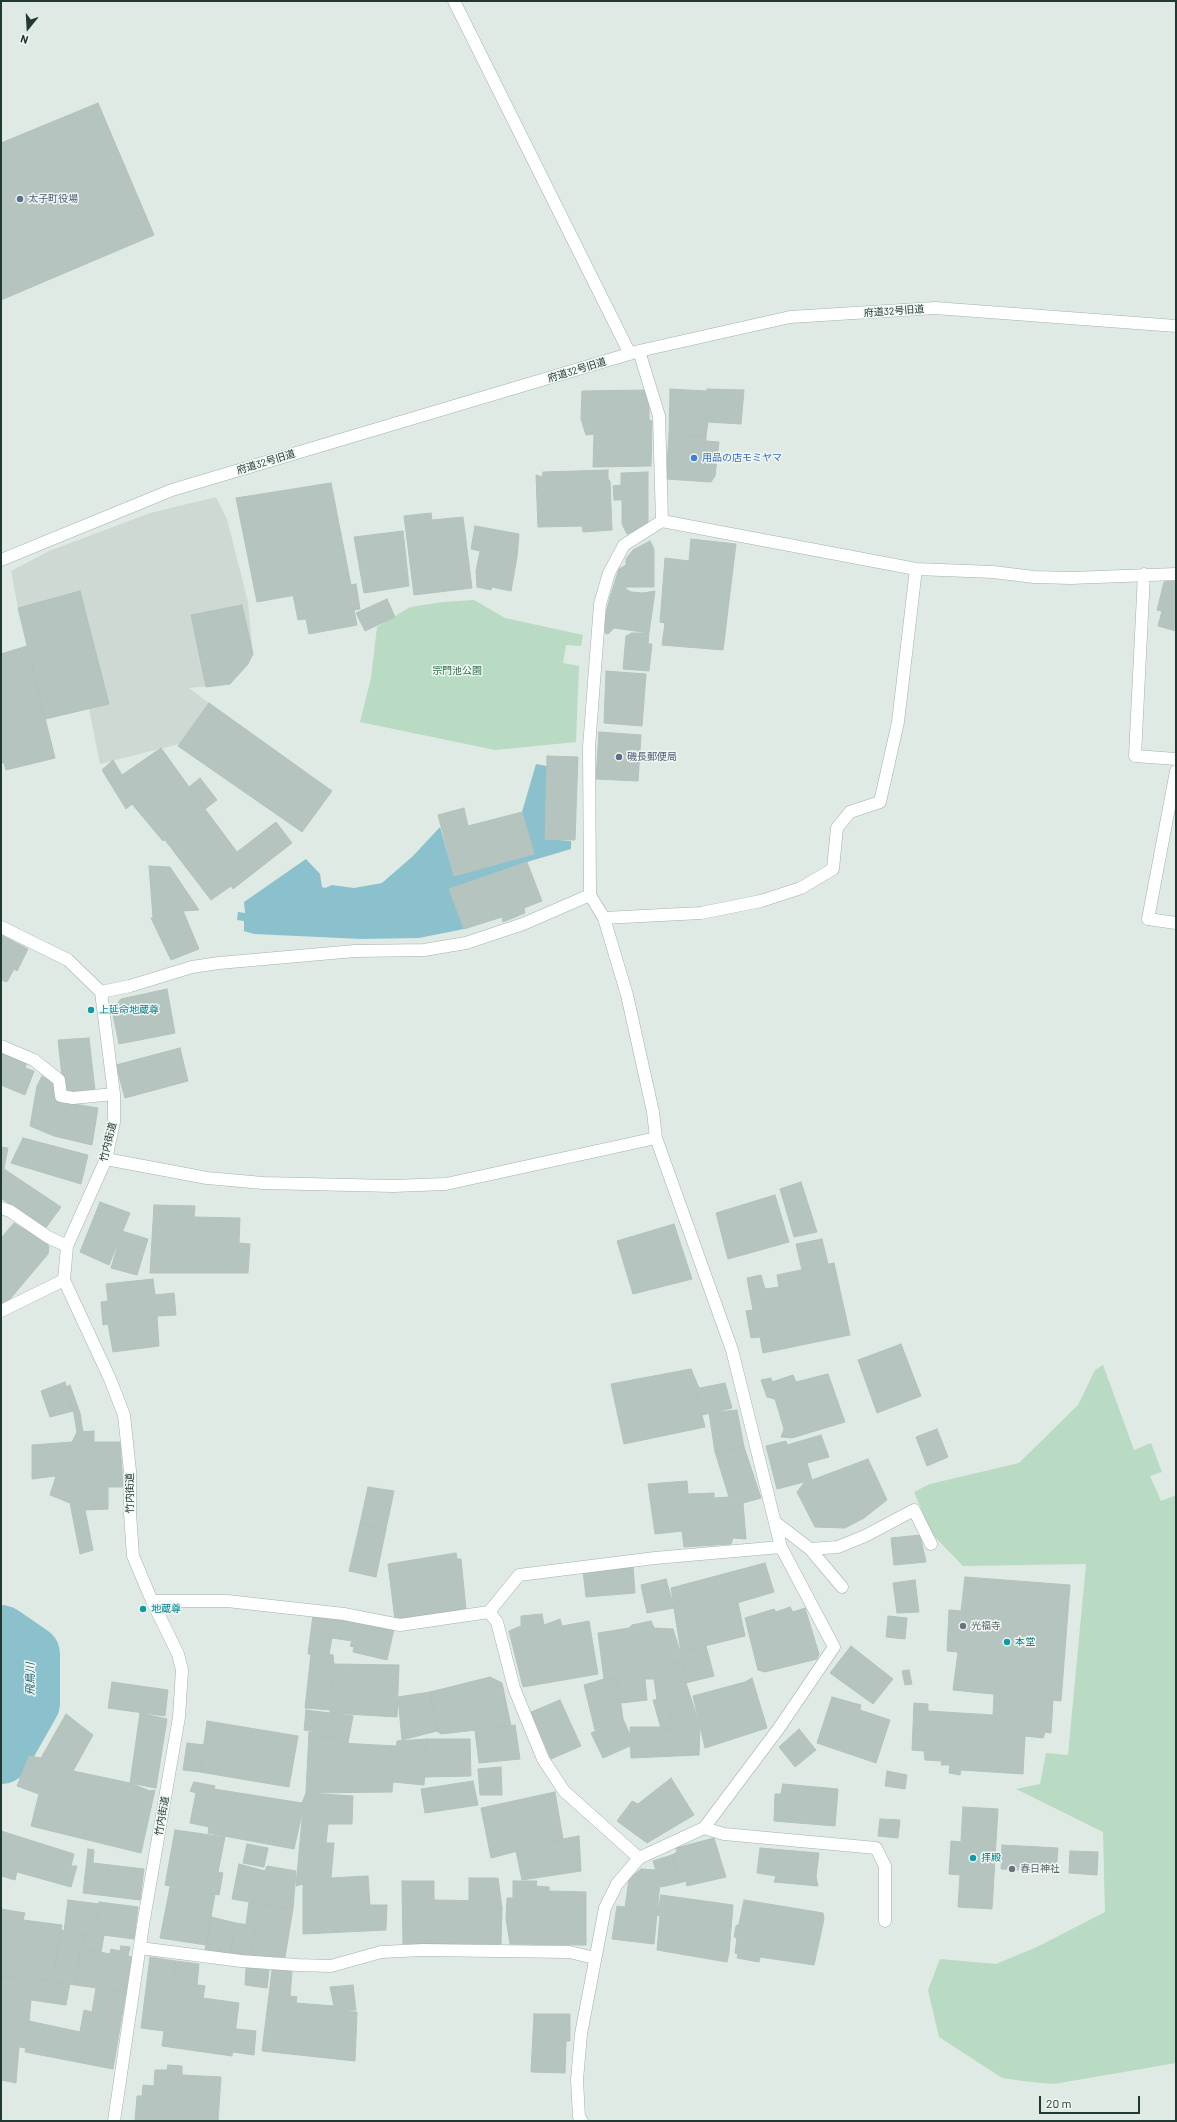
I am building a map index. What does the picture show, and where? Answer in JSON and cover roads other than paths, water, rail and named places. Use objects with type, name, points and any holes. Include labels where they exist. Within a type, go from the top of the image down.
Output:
[{"type":"street","points":[[454,1],[634,353],[659,416],[662,521]]},
{"type":"street","name":"府道32号旧道","points":[[1,560],[172,490],[634,353],[790,318],[936,308],[1176,326]]},
{"type":"street","points":[[576,2120],[577,2080],[581,2034],[605,1908],[617,1884],[639,1858],[704,1828],[779,1728],[834,1647],[781,1547],[732,1350],[656,1138],[654,1112],[626,995],[604,918],[590,895],[589,747],[600,604],[609,573],[624,546],[662,521],[916,569],[993,572],[1034,577],[1072,578],[1144,574],[1176,574]]},
{"type":"street","points":[[604,918],[701,913],[761,901],[802,888],[833,869],[837,828],[850,812],[880,802],[898,722],[916,569]]},
{"type":"street","points":[[1144,574],[1135,756],[1176,759]]},
{"type":"street","points":[[1176,771],[1148,919],[1176,924]]},
{"type":"street","points":[[1,927],[68,960],[101,992],[130,986],[192,967],[219,962],[355,951],[424,950],[466,943],[523,924],[590,895]]},
{"type":"street","name":"竹内街道","points":[[101,992],[114,1094],[114,1122],[106,1159],[67,1246],[64,1280],[110,1379],[124,1415],[130,1471],[130,1513],[133,1556],[152,1601],[178,1654],[182,1670],[179,1717],[140,1948],[114,2121]]},
{"type":"street","points":[[1,1046],[34,1060],[59,1080],[61,1096],[73,1098],[114,1094]]},
{"type":"street","points":[[106,1159],[206,1178],[263,1183],[377,1186],[446,1184],[656,1138]]},
{"type":"street","points":[[1,1208],[10,1211],[48,1237],[67,1246]]},
{"type":"street","points":[[1,1311],[64,1280]]},
{"type":"street","points":[[810,1549],[838,1547],[865,1536],[914,1510],[931,1544]]},
{"type":"street","points":[[775,1522],[810,1549],[842,1587]]},
{"type":"street","points":[[152,1601],[227,1601],[344,1614],[400,1625],[489,1612],[519,1575],[655,1558],[781,1547]]},
{"type":"street","points":[[489,1612],[497,1622],[514,1688],[543,1758],[564,1791],[639,1858]]},
{"type":"street","points":[[704,1828],[724,1834],[876,1848],[884,1866],[885,1921]]},
{"type":"street","points":[[140,1948],[241,1961],[331,1966],[381,1952],[423,1950],[569,1952],[595,1958]]},
{"type":"water","points":[[536,764],[547,766],[545,839],[571,841],[571,849],[527,862],[449,889],[464,929],[419,938],[362,939],[254,934],[244,931],[244,921],[237,920],[238,912],[245,913],[244,902],[306,859],[320,874],[322,887],[325,888],[332,885],[354,888],[382,883],[413,856],[440,827],[454,876],[534,854],[522,812]]},
{"type":"waterway","name":"飛鳥川","points":[[1,1635],[30,1655],[30,1703],[1,1754]]},
{"type":"place","name":"太子町役場","points":[[20,199]]},
{"type":"place","name":"用品の店モミヤマ","points":[[694,458]]},
{"type":"place","name":"磯長郵便局","points":[[619,757]]},
{"type":"place","name":"上延命地蔵尊","points":[[91,1010]]},
{"type":"place","name":"地蔵尊","points":[[143,1609]]},
{"type":"place","name":"光福寺","points":[[963,1626]]},
{"type":"place","name":"本堂","points":[[1007,1642]]},
{"type":"place","name":"拝殿","points":[[973,1858]]},
{"type":"place","name":"春日神社","points":[[1012,1869]]},
{"type":"park label","name":"宗門池公園","points":[[457,671]]}]
